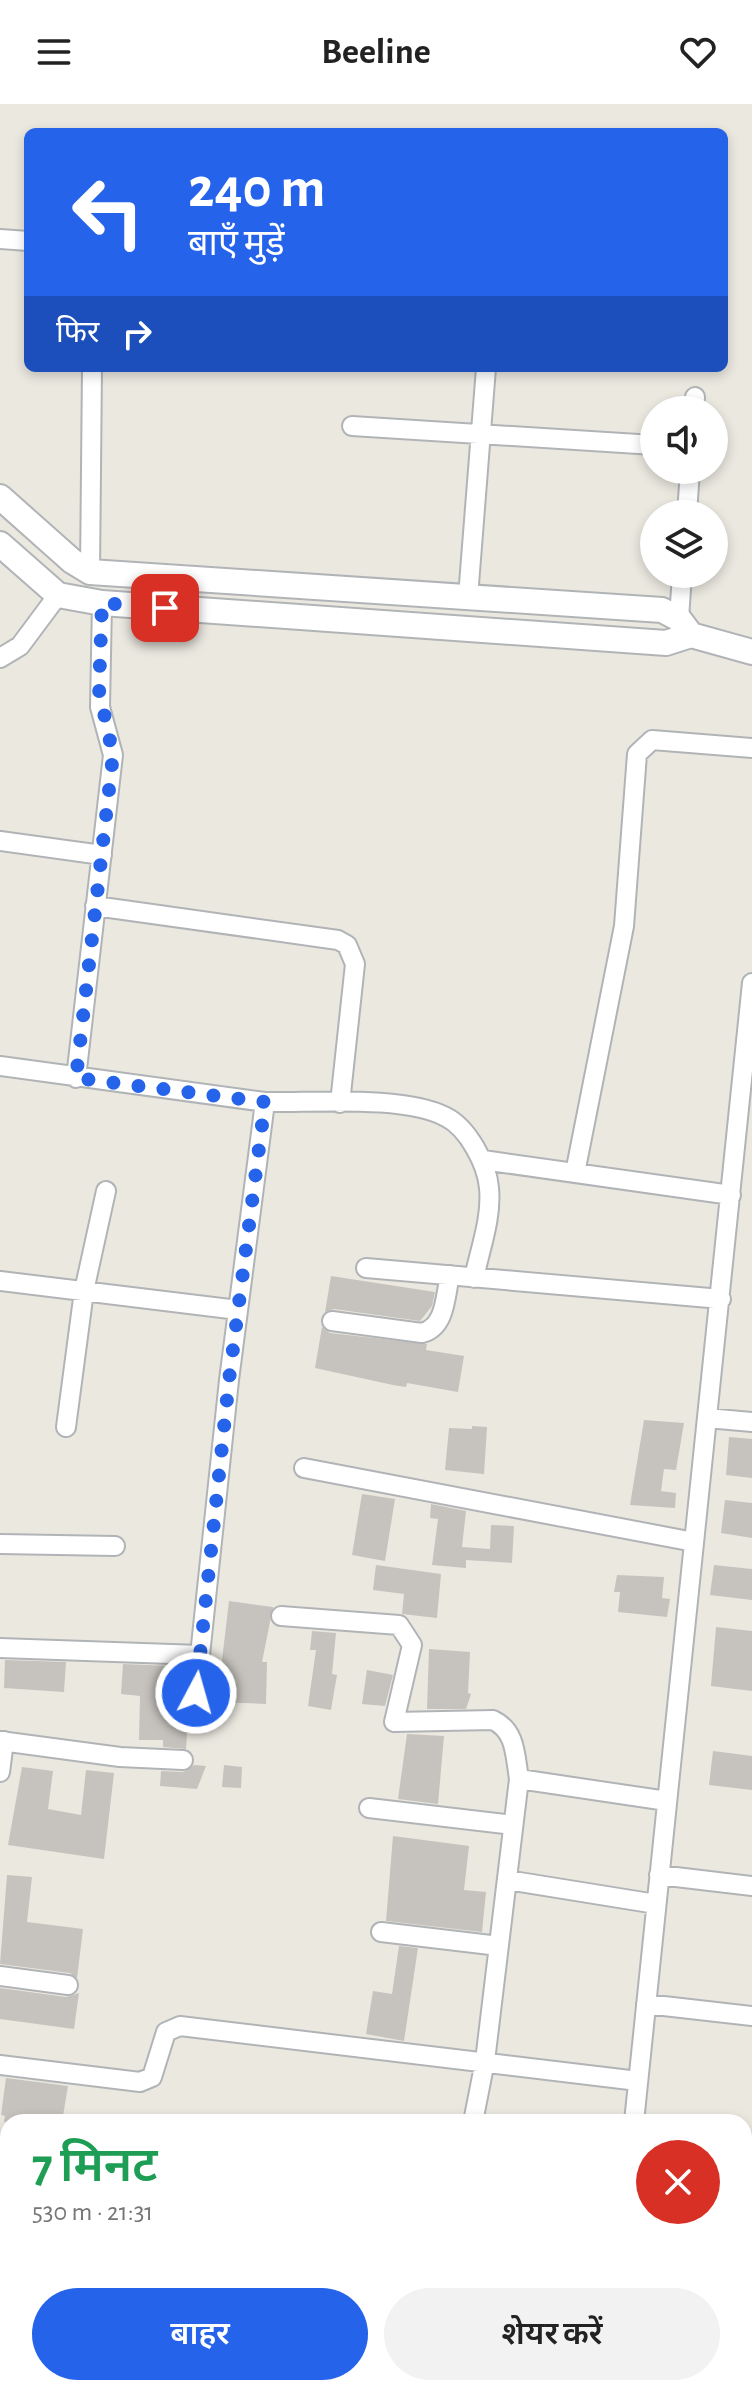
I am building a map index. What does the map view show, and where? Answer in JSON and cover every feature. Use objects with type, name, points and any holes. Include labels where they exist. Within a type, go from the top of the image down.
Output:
[{"type":"street","points":[[0,239],[24,241]]},
{"type":"street","points":[[90,572],[92,372]]},
{"type":"street","points":[[468,597],[486,372]]},
{"type":"street","points":[[352,426],[640,444]]},
{"type":"street","points":[[0,497],[72,561],[90,572],[662,610],[685,627],[752,652]]},
{"type":"street","points":[[0,544],[58,595],[102,603],[666,643],[685,627]]},
{"type":"street","points":[[683,588],[685,627]]},
{"type":"street","points":[[0,658],[20,646],[58,595]]},
{"type":"street","points":[[76,1078],[113,755],[99,690],[102,603]]},
{"type":"street","points":[[575,1173],[624,926],[637,754],[644,744],[660,740],[752,748]]},
{"type":"street","points":[[0,841],[102,855]]},
{"type":"street","points":[[95,906],[338,940],[347,945],[355,964],[340,1103]]},
{"type":"street","points":[[635,2114],[752,983]]},
{"type":"street","points":[[0,1066],[265,1102],[394,1104],[449,1118],[483,1160],[489,1189],[485,1233],[474,1278]]},
{"type":"street","points":[[196,1693],[238,1310],[265,1102]]},
{"type":"street","points":[[483,1160],[731,1195]]},
{"type":"street","points":[[66,1427],[84,1291],[106,1191]]},
{"type":"street","points":[[366,1268],[721,1299]]},
{"type":"street","points":[[332,1321],[422,1333],[433,1330],[439,1323],[450,1275]]},
{"type":"street","points":[[0,1281],[238,1310]]},
{"type":"street","points":[[707,1418],[752,1422]]},
{"type":"street","points":[[304,1468],[694,1542]]},
{"type":"street","points":[[0,1544],[115,1546]]},
{"type":"street","points":[[281,1616],[399,1625],[412,1645],[394,1722],[493,1720],[506,1726],[512,1737],[519,1779],[485,2061],[475,2114]]},
{"type":"street","points":[[0,1648],[200,1655]]},
{"type":"street","points":[[0,1772],[2,1741],[120,1757],[183,1760]]},
{"type":"street","points":[[519,1779],[667,1801]]},
{"type":"street","points":[[369,1808],[513,1825]]},
{"type":"street","points":[[659,1875],[752,1886]]},
{"type":"street","points":[[507,1880],[656,1904]]},
{"type":"street","points":[[381,1932],[499,1946]]},
{"type":"street","points":[[0,1976],[68,1985]]},
{"type":"street","points":[[646,2004],[752,2016]]},
{"type":"street","points":[[0,2065],[140,2082],[152,2077],[166,2032],[180,2026],[638,2081]]},
{"type":"building","points":[[331,1276],[435,1292],[432,1306],[420,1321],[334,1309],[325,1312]]},
{"type":"building","points":[[322,1327],[330,1333],[427,1344],[426,1350],[464,1356],[458,1392],[407,1383],[406,1387],[393,1385],[315,1368]]},
{"type":"building","points":[[644,1420],[684,1423],[676,1470],[664,1469],[661,1491],[676,1493],[675,1508],[630,1505]]},
{"type":"building","points":[[472,1426],[487,1427],[484,1474],[445,1470],[449,1428],[472,1429]]},
{"type":"building","points":[[729,1437],[752,1439],[752,1478],[726,1475]]},
{"type":"building","points":[[362,1494],[395,1499],[385,1561],[352,1555]]},
{"type":"building","points":[[725,1500],[752,1503],[752,1538],[721,1533]]},
{"type":"building","points":[[431,1504],[466,1511],[462,1547],[490,1549],[491,1525],[514,1526],[512,1563],[466,1560],[466,1568],[432,1565],[438,1519],[430,1518]]},
{"type":"building","points":[[376,1565],[441,1574],[437,1618],[402,1614],[404,1594],[373,1590]]},
{"type":"building","points":[[714,1565],[752,1569],[752,1600],[710,1595]]},
{"type":"building","points":[[617,1575],[664,1577],[662,1598],[670,1599],[667,1617],[618,1612],[620,1592],[614,1592]]},
{"type":"building","points":[[229,1601],[273,1607],[262,1662],[267,1662],[266,1704],[217,1702]]},
{"type":"building","points":[[716,1627],[752,1631],[752,1691],[711,1686]]},
{"type":"building","points":[[312,1631],[336,1633],[332,1674],[337,1675],[331,1710],[308,1706],[316,1650],[310,1650]]},
{"type":"building","points":[[429,1649],[470,1652],[468,1693],[471,1694],[466,1709],[427,1709]]},
{"type":"building","points":[[5,1660],[66,1662],[64,1692],[4,1688]]},
{"type":"building","points":[[123,1664],[172,1666],[169,1700],[189,1703],[186,1749],[163,1747],[163,1740],[139,1740],[140,1696],[121,1694]]},
{"type":"building","points":[[367,1670],[393,1675],[385,1706],[362,1704]]},
{"type":"building","points":[[407,1734],[444,1736],[438,1804],[398,1799]]},
{"type":"building","points":[[713,1751],[752,1756],[752,1790],[709,1785]]},
{"type":"building","points":[[194,1765],[206,1766],[197,1789],[160,1786],[161,1771],[183,1772]]},
{"type":"building","points":[[224,1765],[242,1767],[241,1788],[222,1787]]},
{"type":"building","points":[[22,1767],[53,1771],[48,1809],[81,1815],[86,1770],[114,1773],[104,1859],[8,1845]]},
{"type":"building","points":[[393,1836],[469,1846],[464,1890],[486,1892],[482,1932],[386,1921]]},
{"type":"building","points":[[7,1875],[32,1877],[27,1922],[83,1929],[77,1978],[70,1973],[0,1964]]},
{"type":"building","points":[[399,1946],[418,1948],[404,2041],[366,2034],[373,1991],[392,1994]]},
{"type":"building","points":[[0,1988],[66,1997],[79,1993],[74,2029],[0,2019]]},
{"type":"building","points":[[6,2078],[68,2086],[63,2114],[1,2114]]},
{"type":"route","points":[[165,608],[102,603],[100,707],[113,755],[76,1078],[265,1102],[229,1380],[196,1693]]}]
